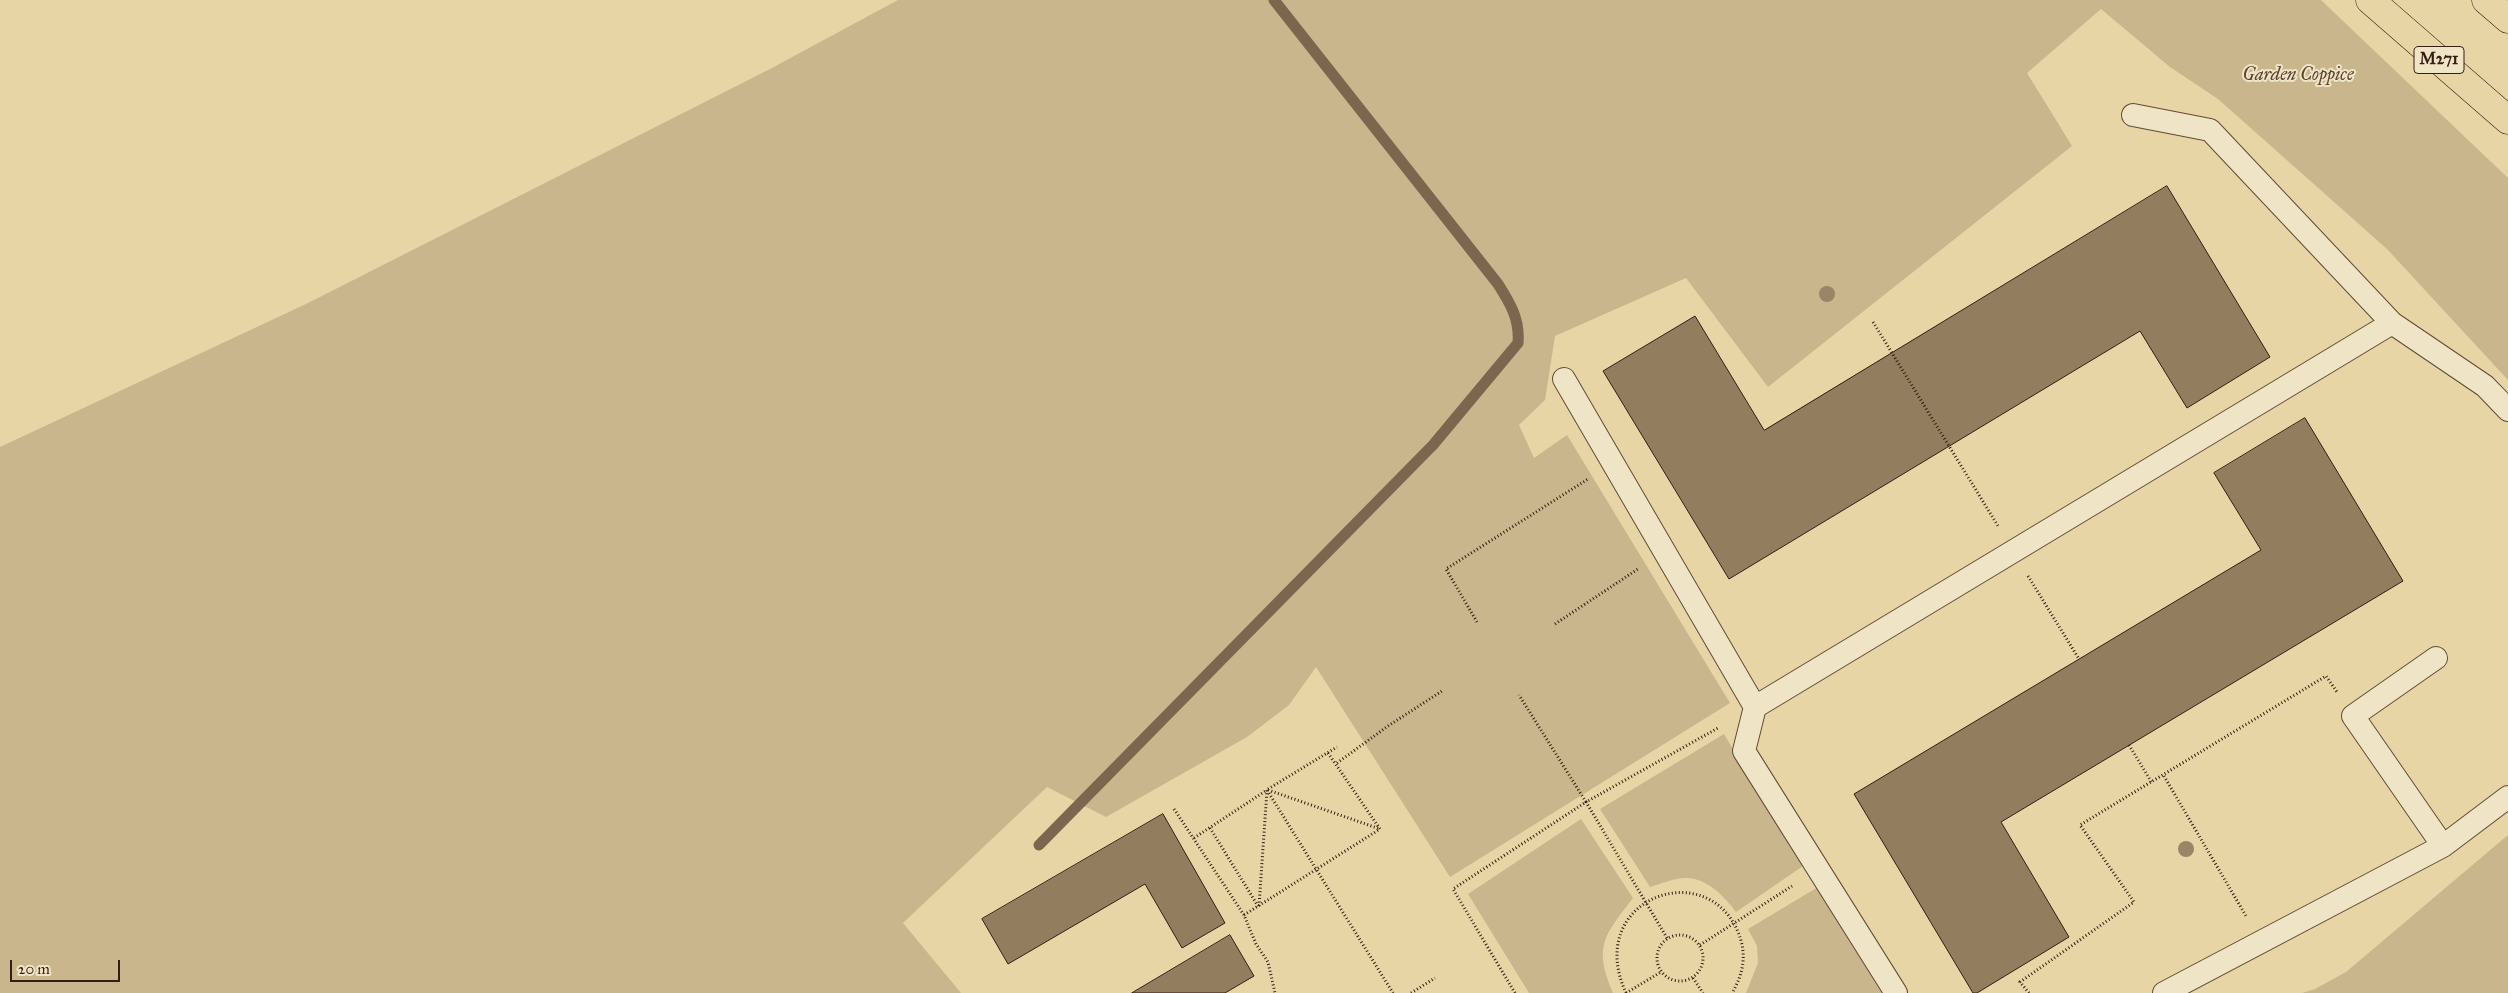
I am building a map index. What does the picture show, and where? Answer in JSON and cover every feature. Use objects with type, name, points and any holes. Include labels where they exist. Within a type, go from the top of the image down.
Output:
[{"type":"highway","name":"M271","points":[[2370,0],[2508,120]]},
{"type":"highway","points":[[2486,0],[2508,19]]},
{"type":"lane","points":[[2134,115],[2210,130],[2392,323],[2485,386],[2508,410]]},
{"type":"lane","points":[[1896,993],[1744,750],[1755,707],[2392,323]]},
{"type":"lane","points":[[1564,379],[1755,707]]},
{"type":"lane","points":[[2436,658],[2353,716],[2443,846]]},
{"type":"lane","points":[[2164,993],[2443,846],[2508,797]]},
{"type":"path","points":[[1873,322],[2079,659]]},
{"type":"path","points":[[1477,622],[1446,569],[1614,464]]},
{"type":"path","points":[[1555,624],[1610,590],[1664,551]]},
{"type":"path","points":[[2029,993],[2020,982],[2134,902],[2080,826],[2326,676],[2353,716]]},
{"type":"path","points":[[1337,763],[1388,726],[1442,691]]},
{"type":"path","points":[[1519,695],[1586,802],[1667,938]]},
{"type":"path","points":[[1515,993],[1453,889],[1586,802],[1755,707]]},
{"type":"path","points":[[2129,745],[2152,783]]},
{"type":"path","points":[[1194,838],[1337,747]]},
{"type":"path","points":[[1328,753],[1337,763],[1380,829]]},
{"type":"path","points":[[2164,776],[2261,943]]},
{"type":"path","points":[[1267,790],[1380,829]]},
{"type":"path","points":[[1267,790],[1393,993]]},
{"type":"path","points":[[1258,906],[1267,790]]},
{"type":"path","points":[[1174,810],[1244,915],[1253,937],[1268,962],[1275,993]]},
{"type":"path","points":[[1210,828],[1258,906]]},
{"type":"path","points":[[1244,915],[1380,829]]},
{"type":"path","points":[[1700,945],[1818,869]]},
{"type":"path","points":[[1661,972],[1626,993],[1618,974],[1615,954],[1620,934],[1630,916],[1646,902],[1661,895],[1678,892],[1695,894],[1710,900],[1724,910],[1734,923],[1742,942],[1744,962],[1739,981],[1732,993]]},
{"type":"path","points":[[1682,934],[1695,939],[1700,945],[1704,959],[1702,966],[1693,978],[1680,982],[1666,977],[1661,972],[1656,958],[1662,943],[1667,938],[1682,934]]},
{"type":"path","points":[[1410,993],[1435,978]]},
{"type":"path","points":[[1693,978],[1703,993]]},
{"type":"green space","name":"Garden Coppice","points":[[898,0],[2321,0],[2508,178],[2508,380],[2387,249],[2218,99],[2170,67],[2101,9],[2027,73],[2072,146],[1768,387],[1686,278],[1555,336],[1545,400],[1519,425],[1534,458],[1567,435],[1730,703],[1450,877],[1316,667],[1289,705],[1247,737],[1106,817],[1047,787],[903,923],[961,993],[0,993],[0,447],[306,304],[770,69]]},
{"type":"green space","points":[[1724,734],[1803,866],[1736,912],[1714,889],[1700,881],[1685,878],[1676,879],[1650,887],[1600,809]]},
{"type":"green space","points":[[1581,819],[1633,898],[1615,922],[1605,942],[1603,952],[1604,964],[1613,993],[1529,993],[1468,894]]},
{"type":"green space","points":[[2508,835],[2508,993],[2302,993],[2315,989],[2346,972]]},
{"type":"green space","points":[[1818,887],[1883,993],[1746,993],[1758,963],[1757,946],[1748,929]]},
{"type":"building","points":[[2167,186],[2270,357],[2187,408],[2140,331],[1729,579],[1603,371],[1695,316],[1764,430]]},
{"type":"building","points":[[2305,418],[2403,581],[2001,822],[2069,937],[1977,993],[1973,993],[1854,794],[2261,550],[2214,473]]},
{"type":"building","points":[[1163,814],[1225,923],[1182,948],[1145,884],[1008,964],[982,919]]},
{"type":"building","points":[[1230,935],[1254,976],[1225,993],[1132,993]]},
{"type":"waterway","points":[[1039,845],[1433,445],[1518,343],[1516,319],[1498,284],[1274,0]]}]
